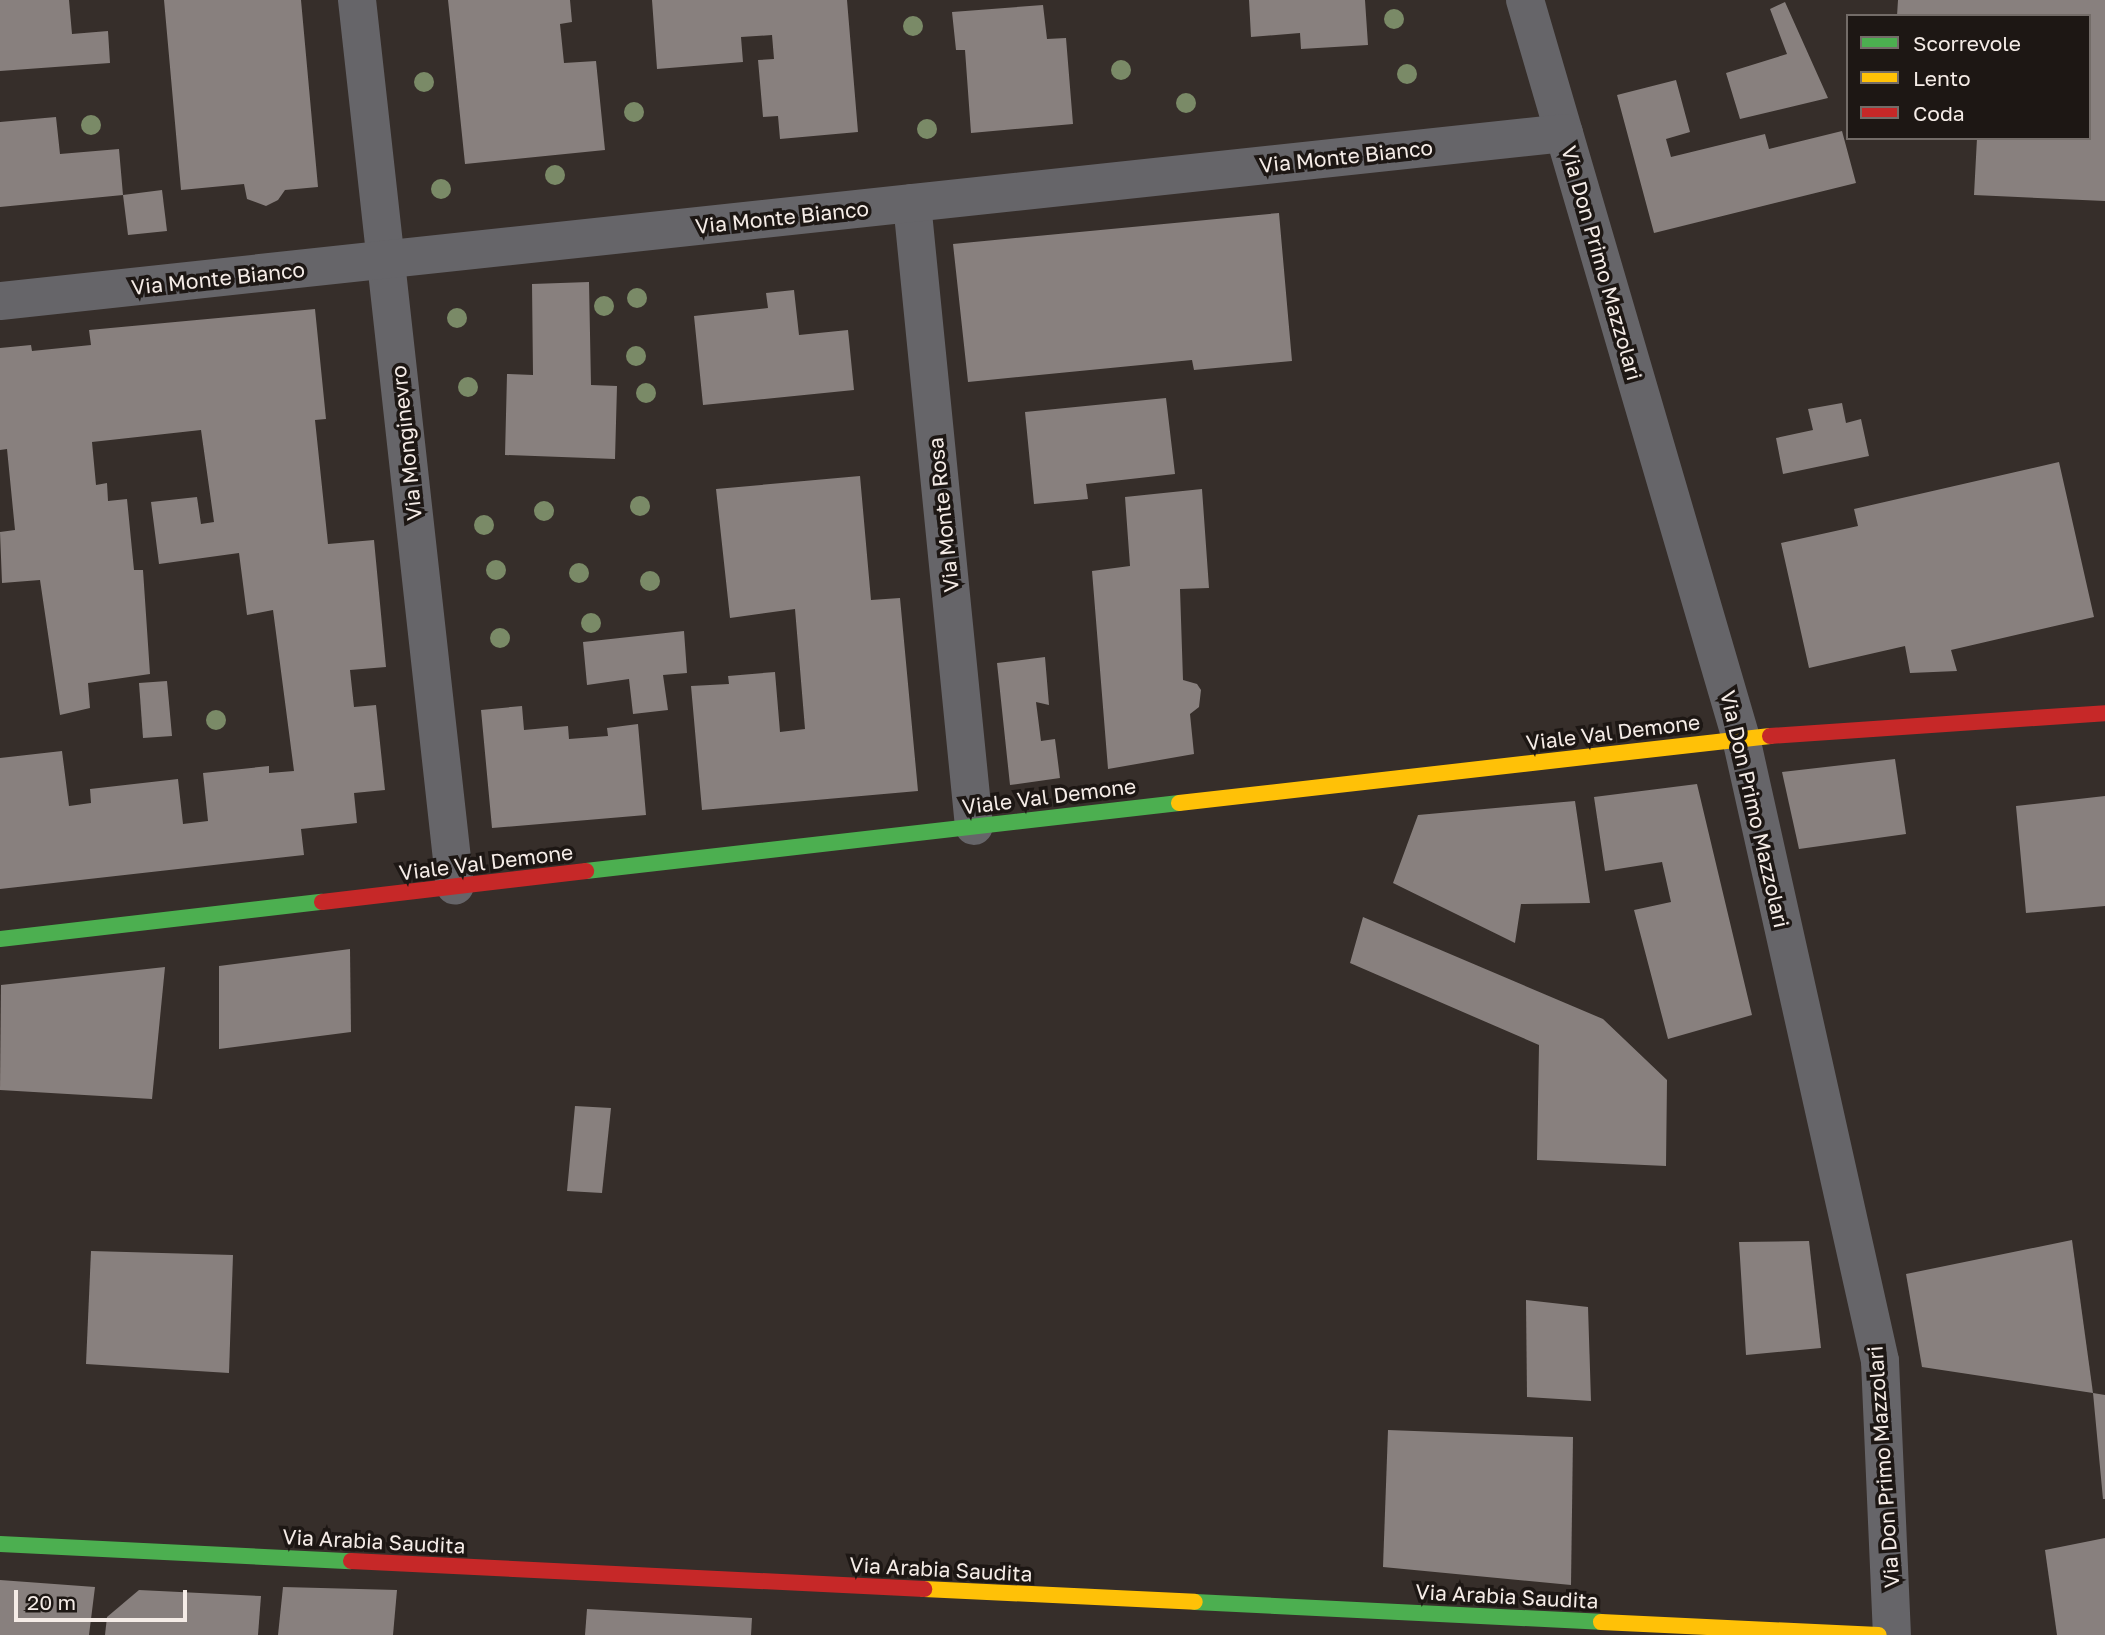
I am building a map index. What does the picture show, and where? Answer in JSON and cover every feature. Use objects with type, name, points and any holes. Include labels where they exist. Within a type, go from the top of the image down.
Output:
[{"type":"street","name":"Via Monginevro","points":[[356,0],[454,886]]},
{"type":"street","name":"Via Don Primo Mazzolari","points":[[1525,0],[1741,738],[1880,1361],[1892,1635]]},
{"type":"street","name":"Via Monte Bianco","points":[[0,301],[1564,132]]},
{"type":"street","name":"Via Monte Rosa","points":[[912,203],[974,826]]},
{"type":"street","name":"Viale Val Demone","points":[[0,939],[1741,738],[2105,713]]},
{"type":"street","name":"Via Arabia Saudita","points":[[0,1544],[1880,1635]]},
{"type":"building","points":[[0,0],[69,0],[72,34],[108,31],[110,63],[0,71]]},
{"type":"building","points":[[164,0],[301,0],[318,187],[285,190],[278,200],[266,206],[247,199],[244,184],[181,190]]},
{"type":"building","points":[[448,0],[570,0],[572,22],[560,24],[564,63],[596,61],[605,150],[465,164]]},
{"type":"building","points":[[652,0],[847,0],[858,132],[780,139],[778,116],[763,117],[758,60],[774,59],[772,35],[741,37],[743,62],[657,69]]},
{"type":"building","points":[[1249,0],[1365,0],[1368,45],[1301,49],[1300,33],[1251,37]]},
{"type":"building","points":[[1898,0],[2105,0],[2105,201],[1974,195],[1977,140],[2091,140],[2091,14],[1897,14]]},
{"type":"building","points":[[1785,2],[1828,98],[1740,119],[1726,73],[1787,54],[1770,9]]},
{"type":"building","points":[[1043,5],[1047,39],[1066,38],[1073,124],[971,133],[965,50],[956,50],[952,12]]},
{"type":"building","points":[[1676,80],[1690,132],[1666,139],[1671,157],[1765,134],[1769,149],[1842,131],[1856,183],[1654,233],[1617,95]]},
{"type":"building","points":[[56,117],[60,154],[119,149],[123,195],[0,207],[0,122]]},
{"type":"building","points":[[162,190],[167,231],[128,235],[123,195]]},
{"type":"building","points":[[1279,213],[1292,361],[1194,370],[1192,360],[968,382],[953,244]]},
{"type":"building","points":[[589,282],[591,385],[617,386],[615,459],[505,455],[507,374],[533,375],[532,284]]},
{"type":"building","points":[[794,290],[799,335],[848,330],[854,390],[703,405],[694,316],[768,308],[766,293]]},
{"type":"building","points":[[315,309],[326,419],[315,420],[328,544],[374,540],[386,667],[350,670],[354,707],[376,705],[385,790],[354,793],[357,823],[301,829],[304,855],[0,889],[0,758],[62,751],[69,806],[91,803],[90,789],[178,779],[183,824],[208,821],[203,773],[269,766],[269,773],[294,771],[273,610],[247,615],[239,553],[159,564],[151,502],[197,497],[201,524],[214,522],[201,430],[92,442],[96,485],[107,483],[108,501],[127,499],[134,570],[143,570],[150,674],[88,683],[90,708],[60,715],[40,580],[2,583],[0,532],[15,530],[7,449],[0,450],[0,348],[31,345],[32,351],[91,345],[89,330]]},
{"type":"building","points":[[1166,398],[1175,474],[1086,484],[1088,499],[1034,504],[1025,412]]},
{"type":"building","points":[[1842,403],[1846,423],[1861,419],[1869,456],[1783,474],[1776,438],[1813,430],[1808,409]]},
{"type":"building","points":[[2059,462],[2094,617],[1951,650],[1957,671],[1910,673],[1905,646],[1809,668],[1781,543],[1858,526],[1854,509]]},
{"type":"building","points":[[860,476],[871,600],[900,598],[918,791],[702,810],[691,686],[729,684],[728,676],[775,672],[780,732],[805,729],[795,609],[730,618],[716,489]]},
{"type":"building","points":[[1202,489],[1209,588],[1180,589],[1183,680],[1197,684],[1201,690],[1199,707],[1190,714],[1194,754],[1108,769],[1092,571],[1130,566],[1125,497]]},
{"type":"building","points":[[684,631],[687,673],[663,675],[668,710],[633,714],[629,679],[587,685],[583,642]]},
{"type":"building","points":[[1045,657],[1049,705],[1036,702],[1041,741],[1055,739],[1060,778],[1010,785],[997,663]]},
{"type":"building","points":[[167,681],[172,736],[143,738],[139,683]]},
{"type":"building","points":[[522,706],[524,730],[568,726],[569,739],[608,736],[607,728],[638,724],[646,815],[492,828],[481,710]]},
{"type":"building","points":[[1895,759],[1906,834],[1799,849],[1782,772]]},
{"type":"building","points":[[1697,784],[1752,1015],[1668,1039],[1634,910],[1671,902],[1662,862],[1605,871],[1594,797]]},
{"type":"building","points":[[2105,796],[2105,906],[2026,913],[2016,806]]},
{"type":"building","points":[[1575,801],[1590,903],[1521,904],[1515,943],[1393,883],[1418,815]]},
{"type":"building","points":[[1363,917],[1603,1019],[1667,1080],[1666,1166],[1537,1160],[1539,1045],[1350,963]]},
{"type":"building","points":[[350,949],[351,1032],[219,1049],[219,966]]},
{"type":"building","points":[[165,967],[152,1099],[0,1090],[1,985]]},
{"type":"building","points":[[575,1106],[611,1108],[602,1193],[567,1191]]},
{"type":"building","points":[[2072,1240],[2093,1393],[1922,1367],[1906,1274]]},
{"type":"building","points":[[1809,1241],[1821,1348],[1746,1355],[1739,1242]]},
{"type":"building","points":[[91,1251],[233,1255],[229,1373],[86,1364]]},
{"type":"building","points":[[1526,1300],[1588,1307],[1591,1401],[1527,1397]]},
{"type":"building","points":[[2093,1393],[2105,1395],[2105,1499],[2103,1499]]},
{"type":"building","points":[[1388,1430],[1573,1437],[1571,1585],[1383,1567]]},
{"type":"building","points":[[2105,1538],[2105,1635],[2057,1635],[2045,1550]]},
{"type":"building","points":[[0,1580],[95,1587],[89,1635],[0,1635]]},
{"type":"building","points":[[283,1587],[397,1590],[393,1635],[278,1635]]},
{"type":"building","points":[[139,1590],[261,1596],[258,1635],[105,1635],[107,1617]]},
{"type":"building","points":[[587,1609],[752,1618],[751,1635],[585,1635]]},
{"type":"traffic: fast","points":[[586,871],[1179,803]]},
{"type":"traffic: fast","points":[[0,939],[322,902]]},
{"type":"traffic: fast","points":[[0,1544],[351,1561]]},
{"type":"traffic: fast","points":[[1195,1602],[1601,1622]]},
{"type":"traffic: slow","points":[[1179,803],[1770,736]]},
{"type":"traffic: slow","points":[[924,1589],[1195,1602]]},
{"type":"traffic: slow","points":[[1601,1622],[1879,1635]]},
{"type":"traffic: jam","points":[[1770,736],[2105,713]]},
{"type":"traffic: jam","points":[[322,902],[586,871]]},
{"type":"traffic: jam","points":[[351,1561],[924,1589]]}]
